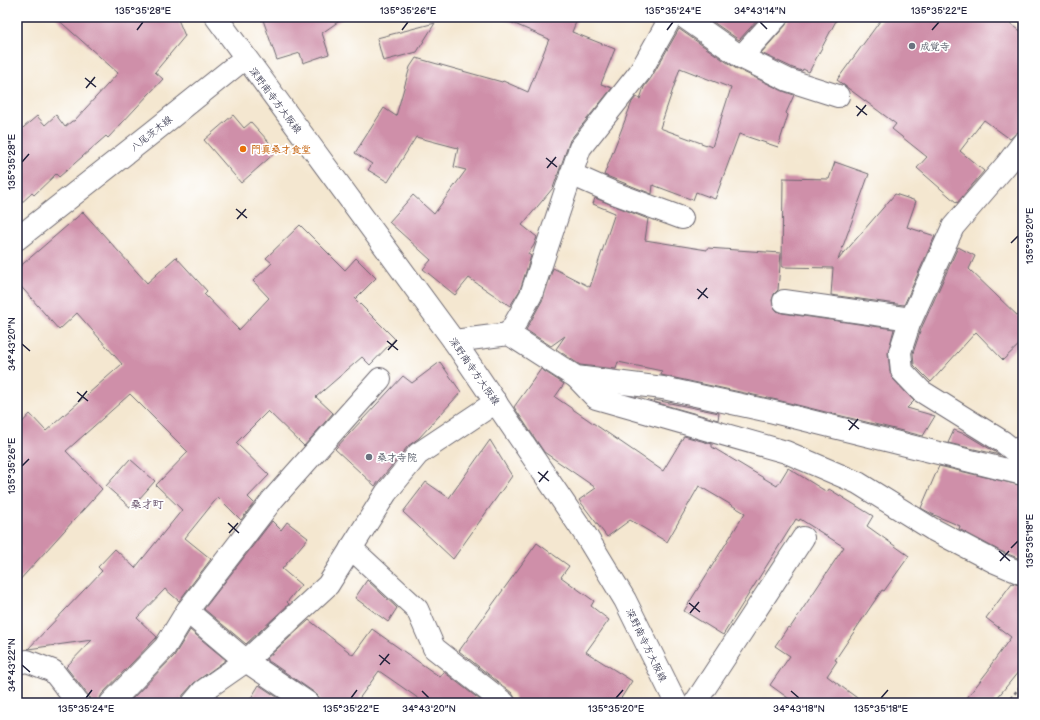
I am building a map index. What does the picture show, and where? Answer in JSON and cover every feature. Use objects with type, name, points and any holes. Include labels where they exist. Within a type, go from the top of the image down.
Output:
[{"type":"street","points":[[216,17],[245,58]]},
{"type":"street","points":[[510,334],[531,295],[580,148],[640,72],[671,17]]},
{"type":"street","points":[[684,17],[741,57],[788,80],[838,96]]},
{"type":"street","points":[[741,57],[777,17]]},
{"type":"street","name":"八尾茨木線","points":[[17,239],[154,132],[245,58]]},
{"type":"street","name":"深野南寺方大阪線","points":[[245,58],[454,341],[586,534],[625,600],[676,703]]},
{"type":"street","points":[[1023,143],[953,227],[911,319],[900,352],[902,371],[921,391],[1003,442],[1023,458]]},
{"type":"street","points":[[571,174],[614,193],[682,218]]},
{"type":"street","points":[[784,301],[911,319]]},
{"type":"street","points":[[454,341],[510,334],[576,377],[596,398],[786,452],[858,483],[932,529],[995,562],[1023,574]]},
{"type":"street","points":[[576,377],[663,388],[774,412],[1023,474]]},
{"type":"street","points":[[111,703],[165,647],[187,611],[272,499],[380,379]]},
{"type":"street","points":[[193,703],[203,692],[246,661],[328,585],[386,493],[418,454],[496,402]]},
{"type":"street","points":[[695,703],[803,538]]},
{"type":"street","points":[[351,548],[417,609],[434,648],[504,703]]},
{"type":"street","points":[[187,611],[246,661],[308,703]]},
{"type":"street","points":[[17,663],[27,661],[53,670],[78,703]]},
{"type":"path","points":[[1007,703],[1023,683]]},
{"type":"building","points":[[55,17],[177,17],[185,36],[155,72],[163,79],[108,138],[106,136],[59,177],[56,174],[34,195],[32,193],[17,207],[17,133],[37,116],[45,125],[56,115],[65,127],[74,121],[118,73]]},
{"type":"building","points":[[262,17],[345,17],[322,33],[329,54],[303,63],[300,53],[277,60]]},
{"type":"building","points":[[499,17],[578,17],[572,32],[615,49],[601,84],[612,88],[570,140],[553,188],[522,225],[537,237],[528,254],[531,256],[520,290],[510,306],[469,278],[455,295],[423,269],[431,260],[389,222],[413,195],[434,214],[466,170],[454,167],[458,148],[416,137],[388,182],[368,170],[372,164],[355,153],[384,108],[396,116],[410,67],[416,58],[502,82],[503,81],[528,92],[549,39]]},
{"type":"building","points":[[706,17],[760,17],[739,40]]},
{"type":"building","points":[[789,17],[838,17],[809,72],[803,69],[802,71],[793,68],[761,53],[786,25]]},
{"type":"building","points":[[883,17],[1002,17],[1023,33],[1023,131],[1018,132],[1010,139],[984,120],[960,151],[984,171],[957,203],[917,168],[927,157],[892,129],[896,124],[837,80]]},
{"type":"building","points":[[435,23],[417,52],[383,61],[377,38]]},
{"type":"building","points":[[679,29],[735,68],[794,95],[786,113],[788,115],[778,147],[739,134],[715,199],[696,192],[693,200],[653,185],[652,194],[604,175],[632,102],[636,97],[640,99],[644,87],[651,78]],"holes":[[[680,68],[731,88],[712,147],[660,128]]]},
{"type":"building","points":[[233,115],[244,128],[251,122],[277,151],[241,183],[204,140]]},
{"type":"building","points":[[835,162],[869,174],[838,260],[895,194],[916,201],[907,227],[935,236],[904,305],[831,295],[833,268],[782,267],[783,178],[829,179]]},
{"type":"building","points":[[595,198],[648,219],[645,240],[707,250],[707,248],[781,253],[778,290],[774,294],[772,300],[773,306],[777,311],[782,313],[894,329],[888,353],[890,372],[893,379],[914,401],[907,408],[935,416],[923,436],[777,400],[661,375],[662,371],[618,362],[616,369],[580,365],[556,349],[565,336],[551,346],[526,330],[543,299],[553,268],[590,287],[615,213],[593,204]]},
{"type":"building","points":[[83,212],[147,283],[176,257],[207,291],[204,294],[239,330],[269,298],[253,281],[272,263],[266,258],[300,225],[345,270],[356,258],[376,278],[355,299],[395,339],[370,365],[362,357],[316,397],[333,413],[304,446],[268,411],[236,443],[269,475],[248,497],[254,503],[241,520],[218,497],[185,538],[211,559],[179,601],[165,589],[137,618],[157,637],[102,694],[99,703],[93,703],[90,700],[88,695],[66,667],[92,640],[28,649],[102,571],[98,567],[115,549],[135,568],[182,510],[156,485],[188,452],[130,394],[66,451],[102,489],[17,583],[17,428],[30,414],[46,431],[122,364],[77,313],[59,330],[17,282],[17,269]]},
{"type":"building","points":[[958,247],[975,256],[969,269],[1023,321],[1023,341],[1003,360],[976,332],[931,382],[914,365],[913,353],[921,329]]},
{"type":"building","points":[[440,362],[461,392],[419,438],[408,446],[375,486],[335,449],[403,376],[412,383]]},
{"type":"building","points":[[541,369],[564,384],[555,397],[663,471],[684,436],[712,444],[712,447],[777,486],[788,468],[827,492],[829,489],[873,516],[867,526],[909,556],[884,591],[882,590],[835,660],[837,661],[827,676],[864,703],[795,703],[770,685],[790,656],[775,646],[788,627],[790,628],[844,547],[800,519],[799,521],[796,519],[723,635],[684,611],[745,513],[699,486],[667,542],[630,520],[607,537],[579,500],[596,488],[544,452],[514,407]]},
{"type":"building","points":[[655,400],[719,413],[718,420],[654,402]]},
{"type":"building","points":[[954,430],[967,435],[1000,455],[948,443]]},
{"type":"building","points":[[490,440],[512,476],[453,559],[403,512],[426,482],[449,498]]},
{"type":"building","points":[[130,459],[155,481],[131,508],[106,486]]},
{"type":"building","points":[[939,466],[1023,486],[1023,560],[1000,551],[959,529],[960,526],[921,508]]},
{"type":"building","points":[[272,521],[281,530],[287,522],[308,538],[282,569],[301,585],[287,602],[289,604],[246,644],[204,609]]},
{"type":"building","points":[[537,543],[569,566],[561,577],[594,601],[591,606],[609,620],[586,652],[632,681],[618,703],[516,703],[512,693],[459,651]]},
{"type":"building","points":[[367,580],[397,608],[388,622],[355,598]]},
{"type":"building","points":[[1012,583],[1023,586],[1023,666],[993,703],[963,703],[991,667],[990,666],[1011,637],[986,618]]},
{"type":"building","points":[[309,620],[353,655],[372,629],[440,677],[444,672],[484,703],[425,703],[379,671],[356,703],[320,703],[319,697],[315,693],[266,659]]},
{"type":"building","points":[[190,630],[226,660],[194,683],[183,695],[181,703],[128,703],[174,656]]},
{"type":"building","points":[[259,685],[286,703],[248,703]]},
{"type":"place","name":"成覚寺","points":[[912,46]]},
{"type":"place","name":"門真桑才食堂","points":[[243,149]]},
{"type":"place","name":"桑才寺院","points":[[369,457]]},
{"type":"district","name":"桑才町","points":[[147,504]]}]
